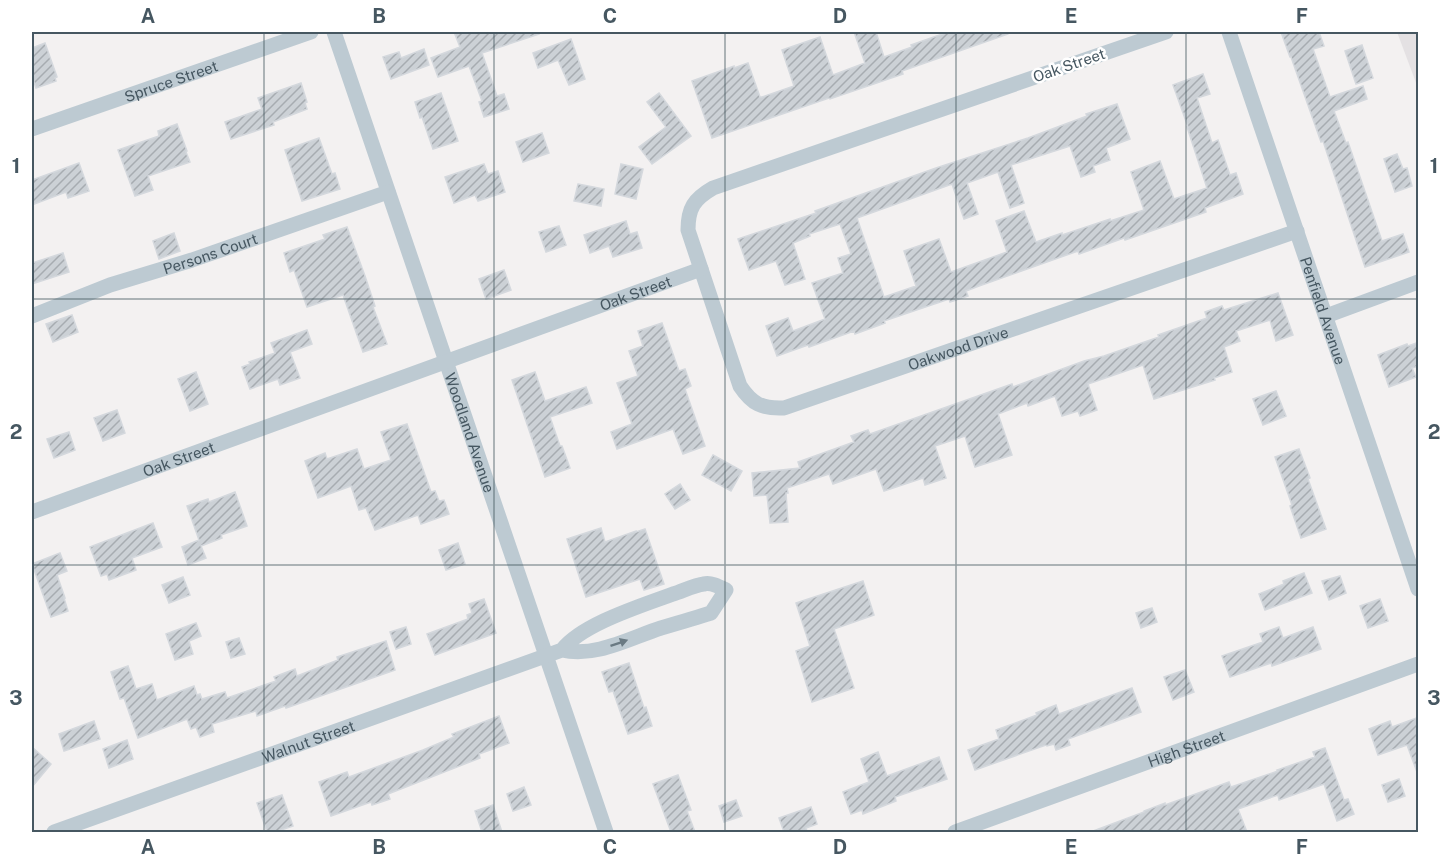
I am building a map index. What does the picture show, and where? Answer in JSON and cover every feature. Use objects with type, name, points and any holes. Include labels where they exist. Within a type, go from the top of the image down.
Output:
[{"type":"street","name":"Spruce Street","points":[[32,129],[311,32]]},
{"type":"street","name":"Woodland Avenue","points":[[334,32],[606,832]]},
{"type":"street","name":"Oak Street","points":[[32,512],[700,269],[688,230],[688,217],[693,204],[713,188],[1166,32]]},
{"type":"street","name":"Penfield Avenue","points":[[1229,32],[1419,590]]},
{"type":"street","name":"Persons Court","points":[[32,315],[110,285],[192,260],[388,192]]},
{"type":"street","name":"Oakwood Drive","points":[[700,269],[740,386],[747,397],[758,405],[770,409],[784,408],[1297,231]]},
{"type":"street","points":[[1326,316],[1419,282]]},
{"type":"street","name":"Walnut Street","points":[[54,832],[562,650],[568,641],[584,631],[665,597],[706,583],[726,590],[711,613],[610,646],[572,653],[562,650]]},
{"type":"street","name":"High Street","points":[[955,832],[1419,664]]},
{"type":"shaded area","points":[[1397,32],[1418,32],[1418,88]]},
{"type":"building","points":[[454,32],[538,32],[539,34],[482,53],[497,96],[504,94],[509,109],[484,117],[479,102],[482,101],[469,66],[438,77],[431,58],[460,47]]},
{"type":"building","points":[[854,32],[876,32],[884,57],[948,32],[1008,32],[1008,34],[902,71],[903,74],[712,138],[692,81],[748,63],[760,97],[762,97],[794,86],[782,50],[820,37],[833,75],[865,63]]},
{"type":"building","points":[[1281,32],[1319,32],[1324,46],[1313,49],[1330,97],[1363,86],[1367,99],[1334,111],[1346,143],[1348,142],[1382,241],[1403,234],[1409,252],[1365,267],[1323,141],[1321,142]]},
{"type":"building","points":[[571,39],[585,79],[569,85],[558,60],[538,68],[533,53]]},
{"type":"building","points":[[45,43],[57,77],[56,81],[36,88],[32,76],[32,48]]},
{"type":"building","points":[[1362,45],[1373,78],[1356,84],[1345,51]]},
{"type":"building","points":[[424,49],[429,65],[391,79],[383,57],[399,52],[401,58]]},
{"type":"building","points":[[1203,74],[1210,94],[1197,98],[1212,143],[1218,140],[1230,175],[1236,173],[1243,194],[1205,208],[1206,212],[1125,240],[1124,238],[1079,254],[1078,251],[979,286],[966,291],[968,296],[950,302],[949,299],[884,321],[885,323],[855,334],[854,331],[777,356],[766,326],[788,318],[793,331],[825,319],[812,283],[843,273],[838,258],[851,254],[840,224],[809,234],[810,236],[793,243],[805,279],[785,285],[776,261],[749,270],[738,239],[816,213],[815,211],[936,168],[1028,138],[1117,104],[1130,139],[1106,148],[1110,160],[1093,166],[1095,172],[1081,177],[1070,146],[1011,165],[1024,203],[1010,208],[998,172],[967,183],[978,214],[964,219],[952,184],[857,218],[884,297],[916,286],[904,251],[939,239],[951,272],[1007,252],[996,221],[1024,211],[1036,242],[1144,210],[1131,172],[1160,161],[1174,199],[1207,188],[1173,85]]},
{"type":"building","points":[[301,83],[307,109],[273,122],[274,125],[231,139],[225,122],[262,109],[258,98]]},
{"type":"building","points":[[441,93],[458,141],[433,149],[415,102]]},
{"type":"building","points":[[659,93],[691,136],[652,164],[639,147],[666,127],[647,102]]},
{"type":"building","points":[[177,124],[190,162],[148,176],[153,190],[135,196],[118,150],[159,136],[158,131]]},
{"type":"building","points":[[542,133],[549,153],[523,162],[516,142]]},
{"type":"building","points":[[319,138],[340,189],[302,201],[285,150]]},
{"type":"building","points":[[1397,154],[1403,169],[1407,168],[1412,186],[1395,192],[1384,159]]},
{"type":"building","points":[[79,163],[89,191],[68,198],[66,192],[32,205],[32,180]]},
{"type":"building","points":[[484,164],[488,174],[498,171],[505,192],[478,201],[475,195],[454,203],[445,177]]},
{"type":"building","points":[[621,164],[643,169],[636,199],[615,194]]},
{"type":"building","points":[[578,184],[604,189],[601,206],[574,201]]},
{"type":"building","points":[[626,221],[630,234],[637,232],[642,248],[613,257],[609,246],[590,253],[584,235]]},
{"type":"building","points":[[559,226],[566,245],[546,252],[539,232]]},
{"type":"building","points":[[347,227],[387,344],[363,352],[343,295],[307,307],[294,270],[290,272],[284,253],[325,239],[323,235]]},
{"type":"building","points":[[174,233],[180,251],[159,259],[153,241]]},
{"type":"building","points":[[63,253],[69,272],[32,284],[32,263]]},
{"type":"building","points":[[504,270],[511,290],[486,299],[479,279]]},
{"type":"building","points":[[1278,293],[1293,335],[1276,341],[1270,320],[1236,331],[1240,341],[1224,347],[1232,372],[1214,378],[1215,380],[1154,399],[1143,365],[1088,384],[1097,410],[1080,416],[1078,411],[1062,416],[1055,396],[1028,406],[1027,403],[998,414],[1012,455],[975,467],[965,436],[935,446],[946,478],[925,485],[923,478],[884,491],[876,469],[833,484],[829,474],[787,488],[788,522],[770,523],[767,495],[754,496],[752,473],[800,468],[798,462],[854,442],[851,436],[868,430],[870,434],[1012,384],[1013,387],[1159,337],[1158,335],[1207,318],[1205,312],[1222,306],[1224,310]]},
{"type":"building","points":[[72,315],[78,332],[53,342],[46,324]]},
{"type":"building","points":[[662,323],[679,371],[685,369],[691,386],[685,389],[705,446],[683,454],[673,429],[617,449],[611,432],[632,424],[617,383],[638,376],[629,351],[643,346],[638,331]]},
{"type":"building","points":[[307,330],[312,344],[290,352],[300,378],[280,385],[278,379],[250,389],[242,367],[250,364],[249,362],[275,353],[271,343]]},
{"type":"building","points":[[1419,342],[1419,366],[1412,368],[1416,377],[1389,387],[1378,355]]},
{"type":"building","points":[[196,372],[208,404],[190,411],[178,379]]},
{"type":"building","points":[[535,372],[545,401],[586,387],[592,403],[550,417],[570,468],[545,477],[512,380]]},
{"type":"building","points":[[1276,391],[1286,416],[1263,425],[1253,399]]},
{"type":"building","points":[[117,410],[125,433],[103,441],[94,418]]},
{"type":"building","points":[[407,424],[431,492],[435,491],[439,501],[444,500],[449,514],[421,524],[418,515],[375,530],[366,508],[359,510],[351,486],[318,498],[305,461],[325,453],[327,459],[357,449],[364,469],[391,460],[381,432]]},
{"type":"building","points":[[69,432],[75,450],[54,458],[47,439]]},
{"type":"building","points":[[1299,449],[1326,529],[1301,538],[1275,457]]},
{"type":"building","points":[[713,455],[742,471],[731,491],[702,475]]},
{"type":"building","points":[[680,484],[690,500],[675,509],[665,494]]},
{"type":"building","points":[[235,492],[247,526],[221,535],[222,538],[201,546],[206,558],[188,565],[182,547],[199,540],[187,506],[208,499],[209,502]]},
{"type":"building","points":[[153,523],[162,547],[132,558],[136,570],[109,580],[107,574],[101,576],[90,547]]},
{"type":"building","points":[[601,528],[605,542],[645,529],[664,584],[644,590],[640,579],[586,597],[567,539]]},
{"type":"building","points":[[458,543],[465,564],[446,570],[439,550]]},
{"type":"building","points":[[60,553],[67,571],[57,575],[68,611],[51,617],[32,564]]},
{"type":"building","points":[[1304,573],[1312,593],[1265,610],[1259,594]]},
{"type":"building","points":[[1340,576],[1346,593],[1329,600],[1322,581]]},
{"type":"building","points":[[183,577],[190,595],[169,603],[162,585]]},
{"type":"building","points":[[863,581],[874,615],[834,629],[854,688],[812,702],[796,651],[810,646],[796,603]]},
{"type":"building","points":[[484,599],[496,633],[435,655],[427,634],[468,619],[467,615],[472,613],[469,604]]},
{"type":"building","points":[[1380,599],[1388,621],[1368,628],[1360,606]]},
{"type":"building","points":[[1152,608],[1157,622],[1141,628],[1136,613]]},
{"type":"building","points":[[196,623],[201,636],[189,641],[193,654],[175,660],[166,634]]},
{"type":"building","points":[[406,627],[411,644],[396,649],[390,632]]},
{"type":"building","points":[[1279,627],[1283,638],[1313,627],[1321,649],[1272,666],[1271,663],[1230,677],[1222,656],[1263,642],[1260,634]]},
{"type":"building","points":[[239,638],[245,654],[231,658],[226,642]]},
{"type":"building","points":[[386,641],[395,670],[286,708],[285,706],[257,716],[256,711],[212,724],[214,732],[200,737],[196,727],[191,729],[187,719],[138,738],[124,698],[120,699],[111,672],[128,666],[136,689],[152,684],[157,700],[194,686],[197,695],[200,694],[202,699],[225,692],[227,698],[276,681],[274,677],[295,669],[297,676],[338,660],[337,657]]},
{"type":"building","points":[[629,663],[652,726],[628,734],[613,691],[609,692],[602,672]]},
{"type":"building","points":[[1185,670],[1194,692],[1173,700],[1164,677]]},
{"type":"building","points":[[1132,688],[1141,712],[1068,739],[1070,745],[1056,750],[1054,744],[1046,745],[975,770],[968,750],[999,739],[996,730],[1037,715],[1036,713],[1056,705],[1059,714]]},
{"type":"building","points":[[499,716],[509,743],[479,754],[480,758],[388,794],[390,799],[372,805],[371,802],[331,816],[319,782],[347,772],[349,777],[423,750],[454,737],[452,734]]},
{"type":"building","points":[[1419,717],[1419,772],[1417,772],[1407,745],[1378,755],[1369,729],[1390,721],[1392,727]]},
{"type":"building","points":[[94,721],[100,739],[64,751],[59,734]]},
{"type":"building","points":[[127,740],[133,759],[109,768],[103,749]]},
{"type":"building","points":[[32,747],[51,764],[32,787]]},
{"type":"building","points":[[1325,748],[1344,800],[1348,799],[1354,814],[1337,821],[1324,784],[1279,800],[1278,795],[1238,809],[1247,832],[1093,831],[1165,803],[1165,805],[1229,782],[1231,787],[1278,771],[1315,757],[1313,752]]},
{"type":"building","points":[[878,752],[887,776],[939,757],[947,779],[895,797],[896,801],[863,814],[862,810],[851,814],[843,792],[869,782],[861,759]]},
{"type":"building","points":[[678,775],[691,810],[687,811],[695,832],[671,832],[653,784]]},
{"type":"building","points":[[1399,779],[1405,796],[1388,802],[1382,785]]},
{"type":"building","points":[[524,787],[531,805],[513,811],[507,794]]},
{"type":"building","points":[[282,795],[293,826],[267,832],[257,803]]},
{"type":"building","points":[[736,800],[742,816],[724,822],[719,806]]},
{"type":"building","points":[[493,805],[502,832],[482,832],[475,811]]},
{"type":"building","points":[[811,807],[817,824],[806,828],[807,832],[784,832],[779,818]]}]
